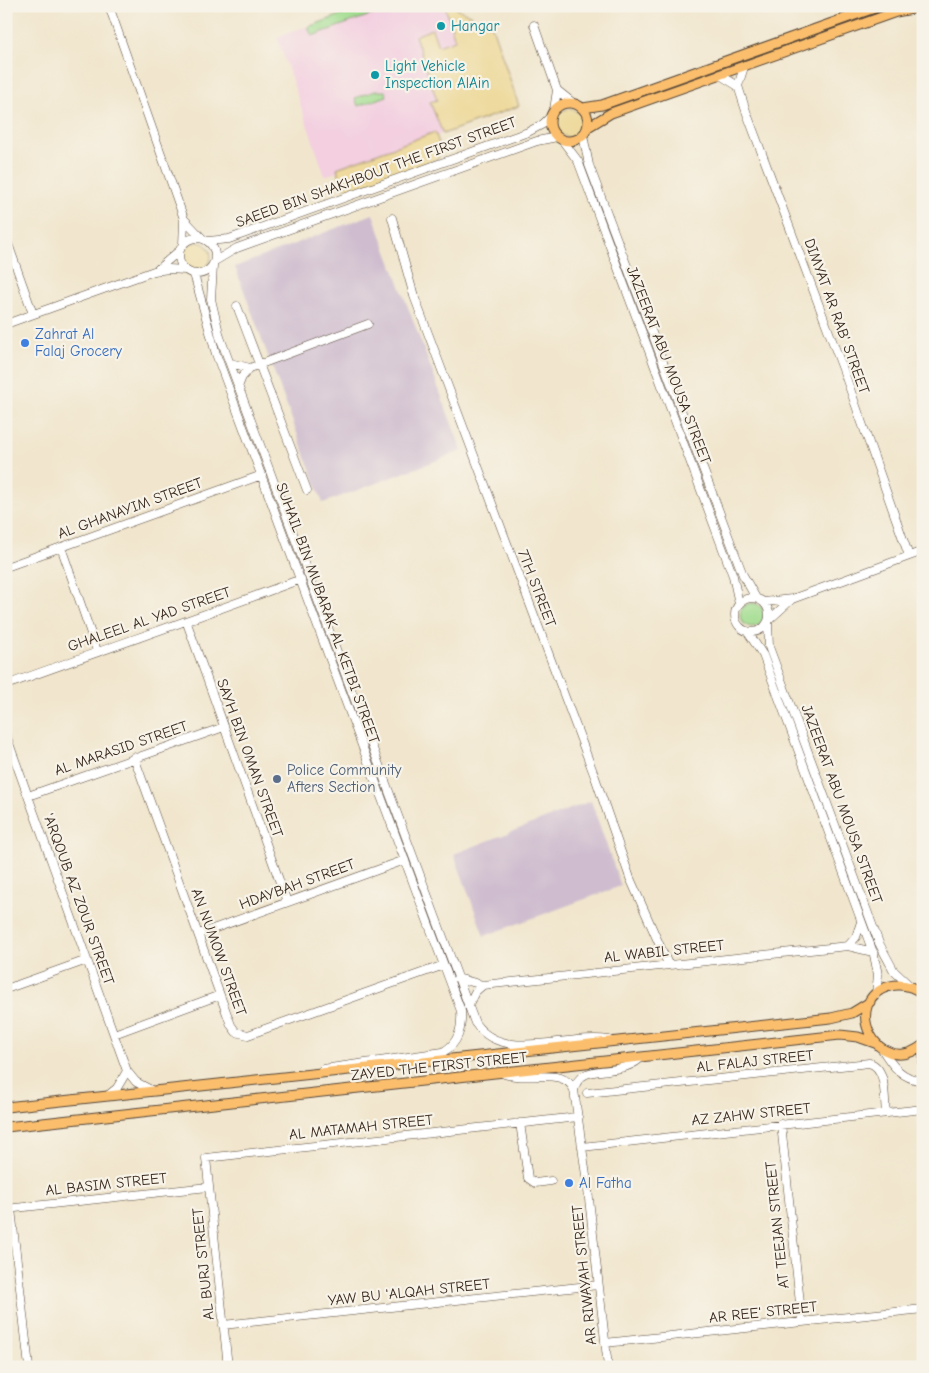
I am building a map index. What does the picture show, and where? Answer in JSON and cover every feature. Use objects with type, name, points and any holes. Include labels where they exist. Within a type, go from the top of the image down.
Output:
[{"type":"main road","points":[[582,108],[602,105],[880,6]]},
{"type":"main road","points":[[588,127],[588,117],[582,108],[572,102],[560,104],[552,113],[550,126],[560,139],[575,140],[583,135],[588,127],[606,115],[896,12],[923,7]]},
{"type":"main road","points":[[923,994],[910,986],[892,986],[876,994],[870,1002],[865,1020],[868,1032],[874,1043],[882,1049],[903,1054],[923,1045]]},
{"type":"main road","name":"ZAYED THE FIRST STREET","points":[[6,1107],[279,1078],[404,1062],[831,1018],[852,1013],[870,1002]]},
{"type":"main road","name":"ZAYED THE FIRST STREET","points":[[6,1127],[840,1035],[858,1037],[874,1043]]},
{"type":"street","points":[[108,6],[184,219],[180,260],[185,270]]},
{"type":"street","points":[[534,25],[557,90],[552,113]]},
{"type":"street","points":[[720,75],[738,86],[744,67]]},
{"type":"street","name":"DIMYAT AR RAB' STREET","points":[[738,86],[909,556]]},
{"type":"street","points":[[557,90],[572,102]]},
{"type":"street","name":"SAEED BIN SHAKHBOUT THE FIRST STREET","points":[[205,240],[229,240],[528,132],[543,124],[552,113]]},
{"type":"street","name":"JAZEERAT ABU MOUSA STREET","points":[[583,135],[589,165],[745,581],[760,600]]},
{"type":"street","name":"SAEED BIN SHAKHBOUT THE FIRST STREET","points":[[214,263],[237,248],[537,140],[560,139]]},
{"type":"street","name":"JAZEERAT ABU MOUSA STREET","points":[[560,139],[578,161],[736,583],[739,604]]},
{"type":"street","name":"7TH STREET","points":[[392,218],[414,296],[595,777],[630,878],[668,964]]},
{"type":"street","points":[[6,324],[154,271],[169,269],[185,270],[194,274],[205,273],[214,263],[214,250],[184,219]]},
{"type":"street","points":[[6,238],[33,314]]},
{"type":"street","points":[[154,271],[192,239],[205,240]]},
{"type":"street","name":"SUHAIL BIN MUBARAK AL KETBI STREET","points":[[214,263],[211,299],[220,337],[468,1006],[480,1029],[492,1040],[502,1044],[519,1045],[589,1038],[616,1041]]},
{"type":"street","name":"SUHAIL BIN MUBARAK AL KETBI STREET","points":[[194,274],[216,354],[459,1003],[461,1019],[459,1035],[449,1048],[434,1054],[292,1073],[279,1078]]},
{"type":"street","points":[[237,306],[307,490]]},
{"type":"street","points":[[238,387],[242,376],[250,368],[368,324]]},
{"type":"street","points":[[230,364],[250,368]]},
{"type":"street","name":"AL GHANAYIM STREET","points":[[6,567],[262,475]]},
{"type":"street","points":[[61,547],[97,652]]},
{"type":"street","points":[[792,599],[760,630],[747,631],[736,620],[739,604],[744,600],[792,599],[923,551]]},
{"type":"street","name":"GHALEEL AL YAD STREET","points":[[6,685],[97,652],[187,623],[301,579]]},
{"type":"street","points":[[760,600],[769,611],[768,621]]},
{"type":"street","name":"JAZEERAT ABU MOUSA STREET","points":[[768,621],[767,638],[770,652],[878,943],[891,967],[910,986]]},
{"type":"street","name":"SAYH BIN OMAN STREET","points":[[187,623],[287,902]]},
{"type":"street","name":"JAZEERAT ABU MOUSA STREET","points":[[747,631],[763,655],[873,952],[878,975],[876,994]]},
{"type":"street","name":"AL MARASID STREET","points":[[28,796],[134,757],[224,727]]},
{"type":"street","name":"'ARQOUB AZ ZOUR STREET","points":[[6,735],[127,1072]]},
{"type":"street","name":"AN NUMOW STREET","points":[[134,757],[220,996],[233,1029],[240,1034],[248,1035],[444,965]]},
{"type":"street","name":"HDAYBAH STREET","points":[[199,934],[405,860]]},
{"type":"street","points":[[848,946],[859,931],[861,920]]},
{"type":"street","name":"AL WABIL STREET","points":[[457,978],[483,985],[848,946],[873,952]]},
{"type":"street","points":[[6,989],[87,960]]},
{"type":"street","points":[[468,1006],[472,997],[483,985]]},
{"type":"street","points":[[114,1034],[220,996]]},
{"type":"street","points":[[882,1049],[893,1067],[900,1073],[915,1080],[923,1081]]},
{"type":"street","points":[[923,1052],[923,1067]]},
{"type":"street","points":[[574,1090],[578,1080],[586,1074],[619,1069],[641,1058]]},
{"type":"street","name":"AL FALAJ STREET","points":[[587,1093],[869,1063],[877,1066],[881,1072],[886,1113]]},
{"type":"street","points":[[107,1096],[117,1088],[127,1072],[136,1082],[155,1091]]},
{"type":"street","points":[[502,1073],[520,1078],[559,1076],[569,1081],[574,1090]]},
{"type":"street","name":"AR RIWAYAH STREET","points":[[574,1090],[608,1367]]},
{"type":"street","name":"AZ ZAHW STREET","points":[[582,1147],[923,1109]]},
{"type":"street","name":"AL MATAMAH STREET","points":[[206,1158],[578,1117]]},
{"type":"street","points":[[520,1123],[528,1178],[535,1183],[551,1180]]},
{"type":"street","name":"AT TEEJAN STREET","points":[[781,1124],[802,1322]]},
{"type":"street","name":"AL BURJ STREET","points":[[206,1158],[228,1367]]},
{"type":"street","name":"AL BASIM STREET","points":[[9,1209],[208,1187]]},
{"type":"street","points":[[9,1209],[29,1367]]},
{"type":"street","name":"YAW BU 'ALQAH STREET","points":[[224,1325],[598,1285]]},
{"type":"street","name":"AR REE' STREET","points":[[606,1343],[923,1309]]},
{"type":"shaded area","points":[[364,6],[452,6],[519,106],[325,176],[277,37]]},
{"type":"shaded area","points":[[373,214],[462,451],[323,503],[235,267]]},
{"type":"shaded area","points":[[591,801],[621,886],[484,936],[454,854]]},
{"type":"green space","points":[[365,6],[374,6],[376,13],[312,36],[308,27]]},
{"type":"green space","points":[[375,91],[385,91],[387,96],[358,106],[355,98]]},
{"type":"green space","points":[[752,603],[761,606],[764,615],[761,624],[752,627],[743,624],[740,615],[743,606]]},
{"type":"sand","points":[[445,6],[452,6],[492,26],[519,106],[443,134],[430,102],[437,100],[415,36],[432,29],[438,46],[455,40]]},
{"type":"sand","points":[[569,109],[579,113],[583,123],[579,133],[569,137],[559,133],[555,123],[559,113]]},
{"type":"sand","points":[[435,132],[441,149],[438,159],[350,191],[343,186],[337,168]]},
{"type":"sand","points":[[197,242],[207,246],[211,256],[207,266],[197,270],[187,266],[183,256],[187,246]]},
{"type":"place","name":"Hangar","points":[[441,26]]},
{"type":"place","name":"Light Vehicle Inspection AlAin","points":[[375,75]]},
{"type":"place","name":"Zahrat Al Falaj Grocery","points":[[25,343]]},
{"type":"place","name":"Police Community Afters Section","points":[[277,779]]},
{"type":"place","name":"Al Fatha","points":[[569,1183]]}]
